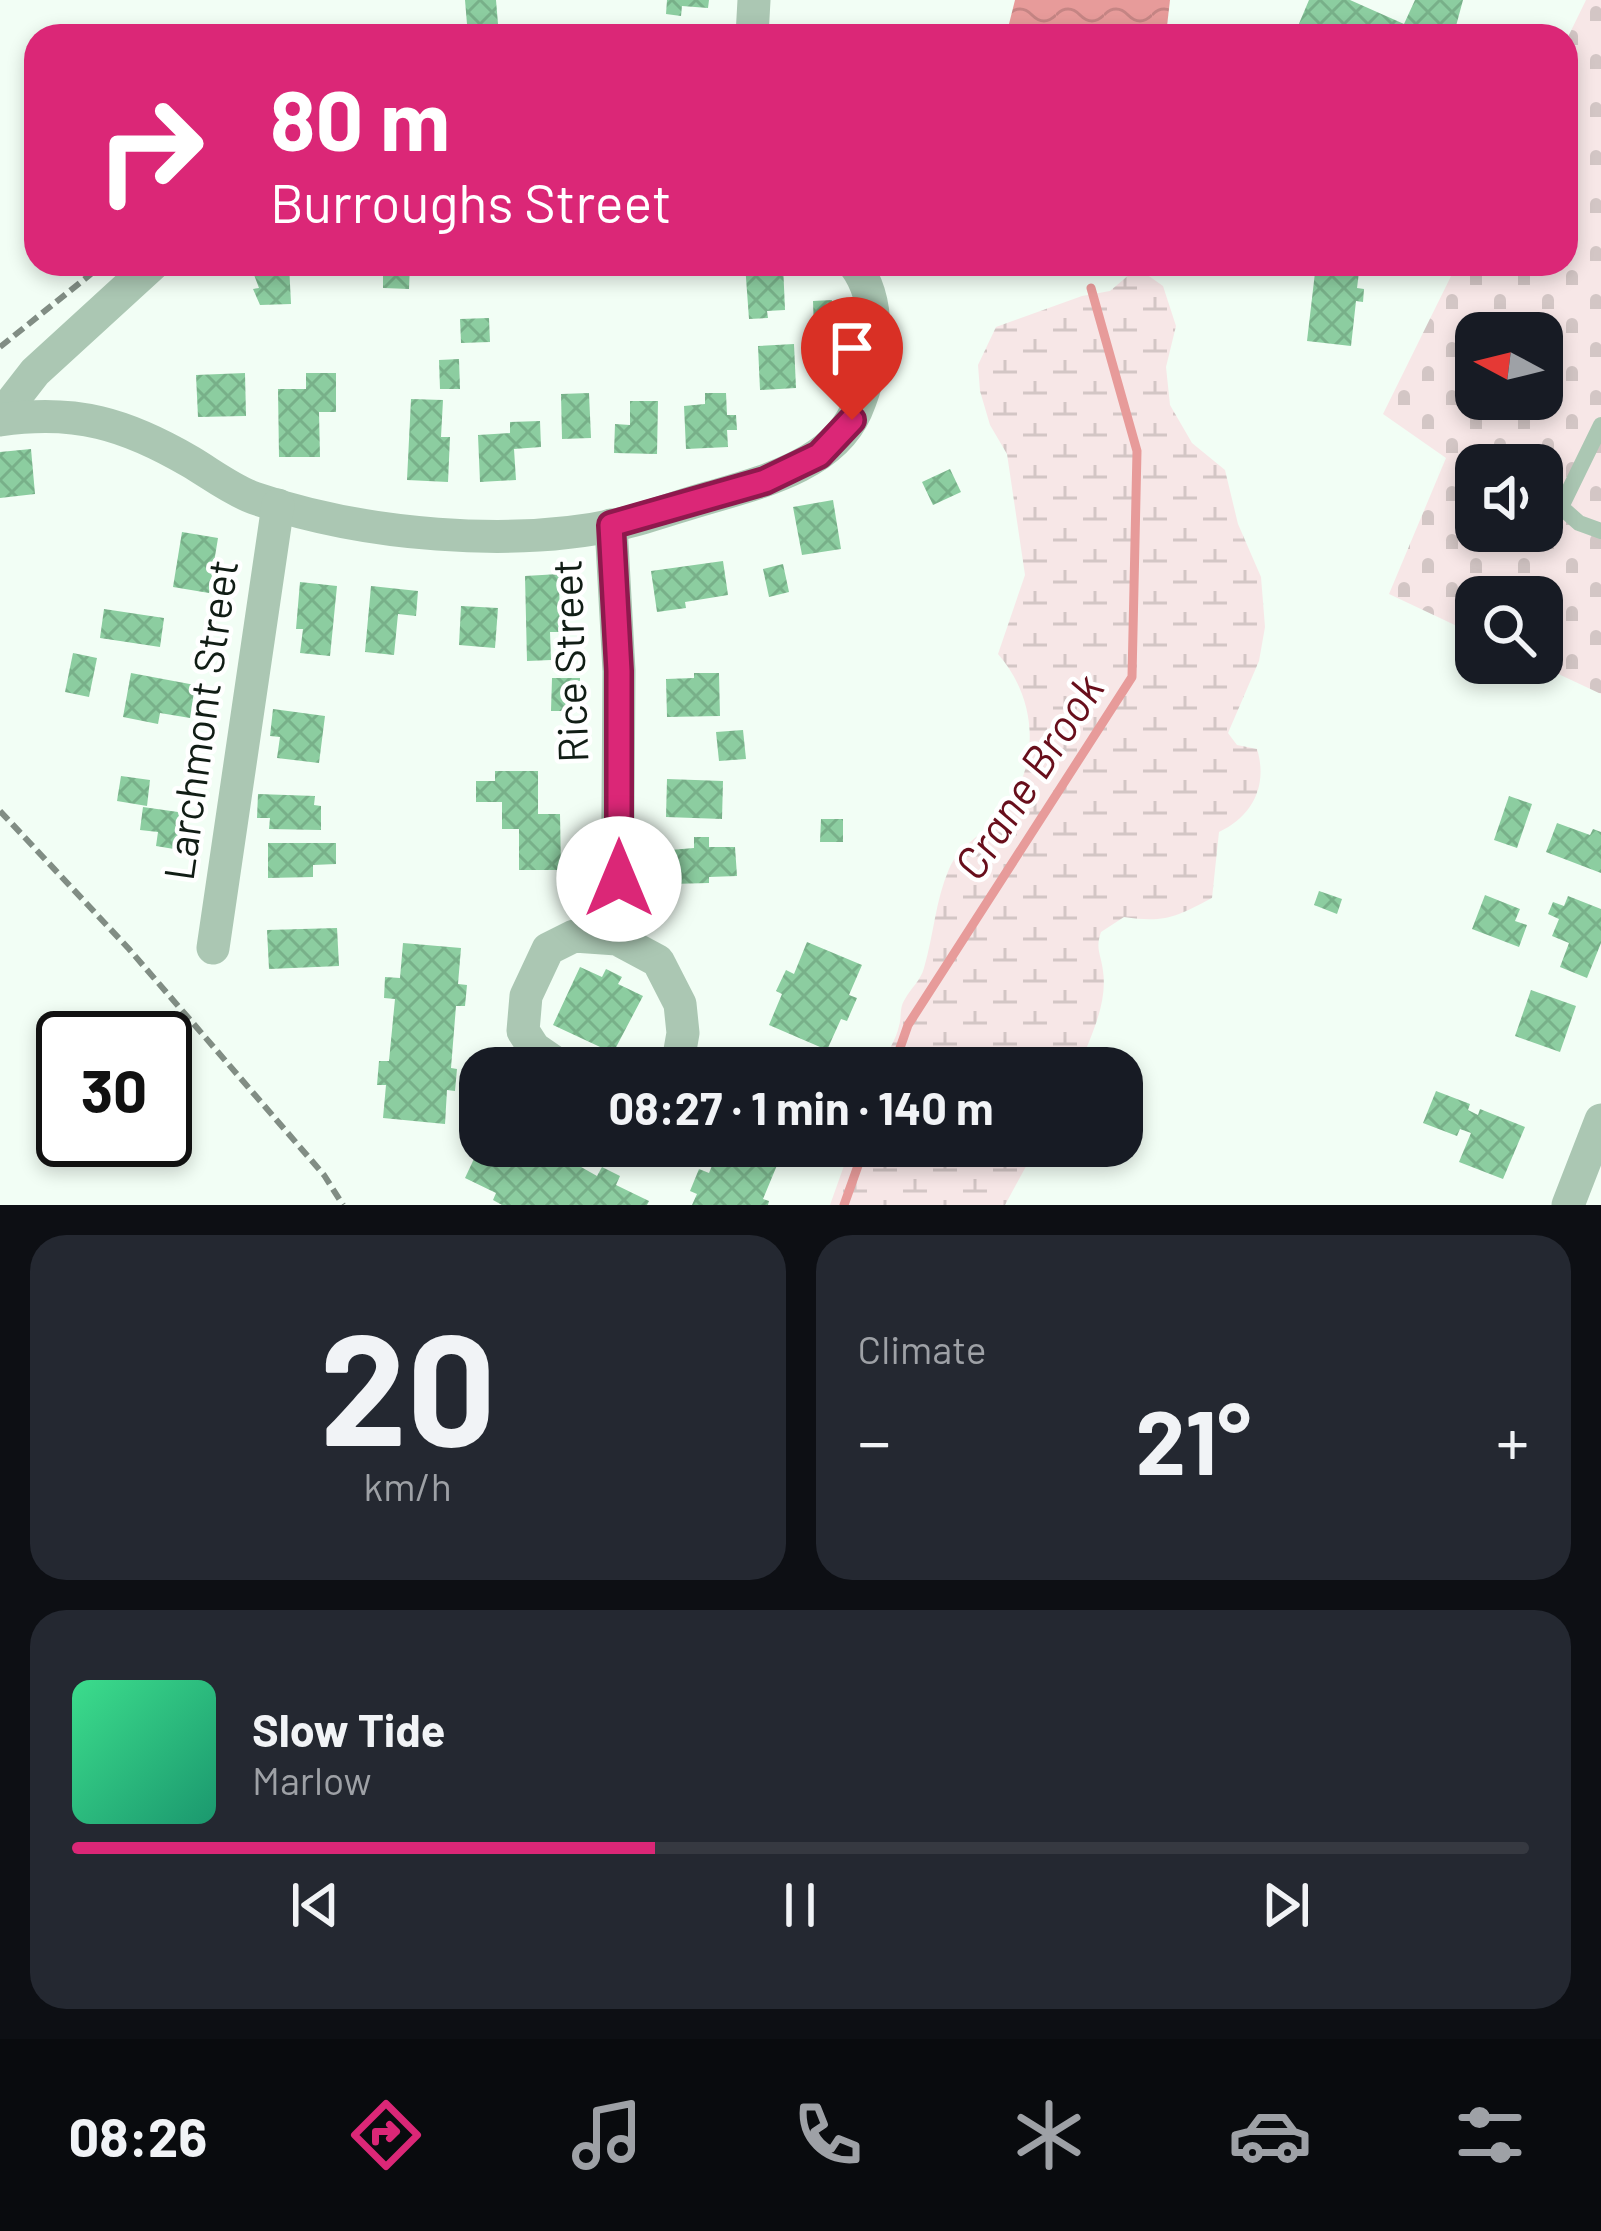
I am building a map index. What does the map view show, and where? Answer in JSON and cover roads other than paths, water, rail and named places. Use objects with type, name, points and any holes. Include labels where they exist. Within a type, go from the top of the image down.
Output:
[{"type":"street","points":[[0,419],[35,372],[140,276]]},
{"type":"street","points":[[0,419],[70,417],[124,427],[249,496],[335,521],[410,532],[556,533],[611,525],[765,481],[819,455],[852,420],[866,387],[874,335],[869,285],[863,276]]},
{"type":"street","name":"Larchmont Street","points":[[213,948],[278,505]]},
{"type":"street","name":"Rice Street","points":[[611,525],[619,671],[617,939]]},
{"type":"street","points":[[533,1047],[523,1031],[526,996],[548,949],[574,936],[617,939],[658,961],[680,1004],[683,1033],[679,1047]]},
{"type":"street","points":[[1568,1205],[1601,1120]]},
{"type":"lane","points":[[1601,425],[1561,507],[1579,523],[1601,531]]},
{"type":"water","points":[[1015,0],[1170,0],[1167,24],[1009,24]]},
{"type":"waterway","name":"Crane Brook","points":[[900,1047],[908,1025],[1132,677],[1137,451],[1091,288]]},
{"type":"waterway","name":"Crane Brook","points":[[844,1205],[858,1167]]}]
